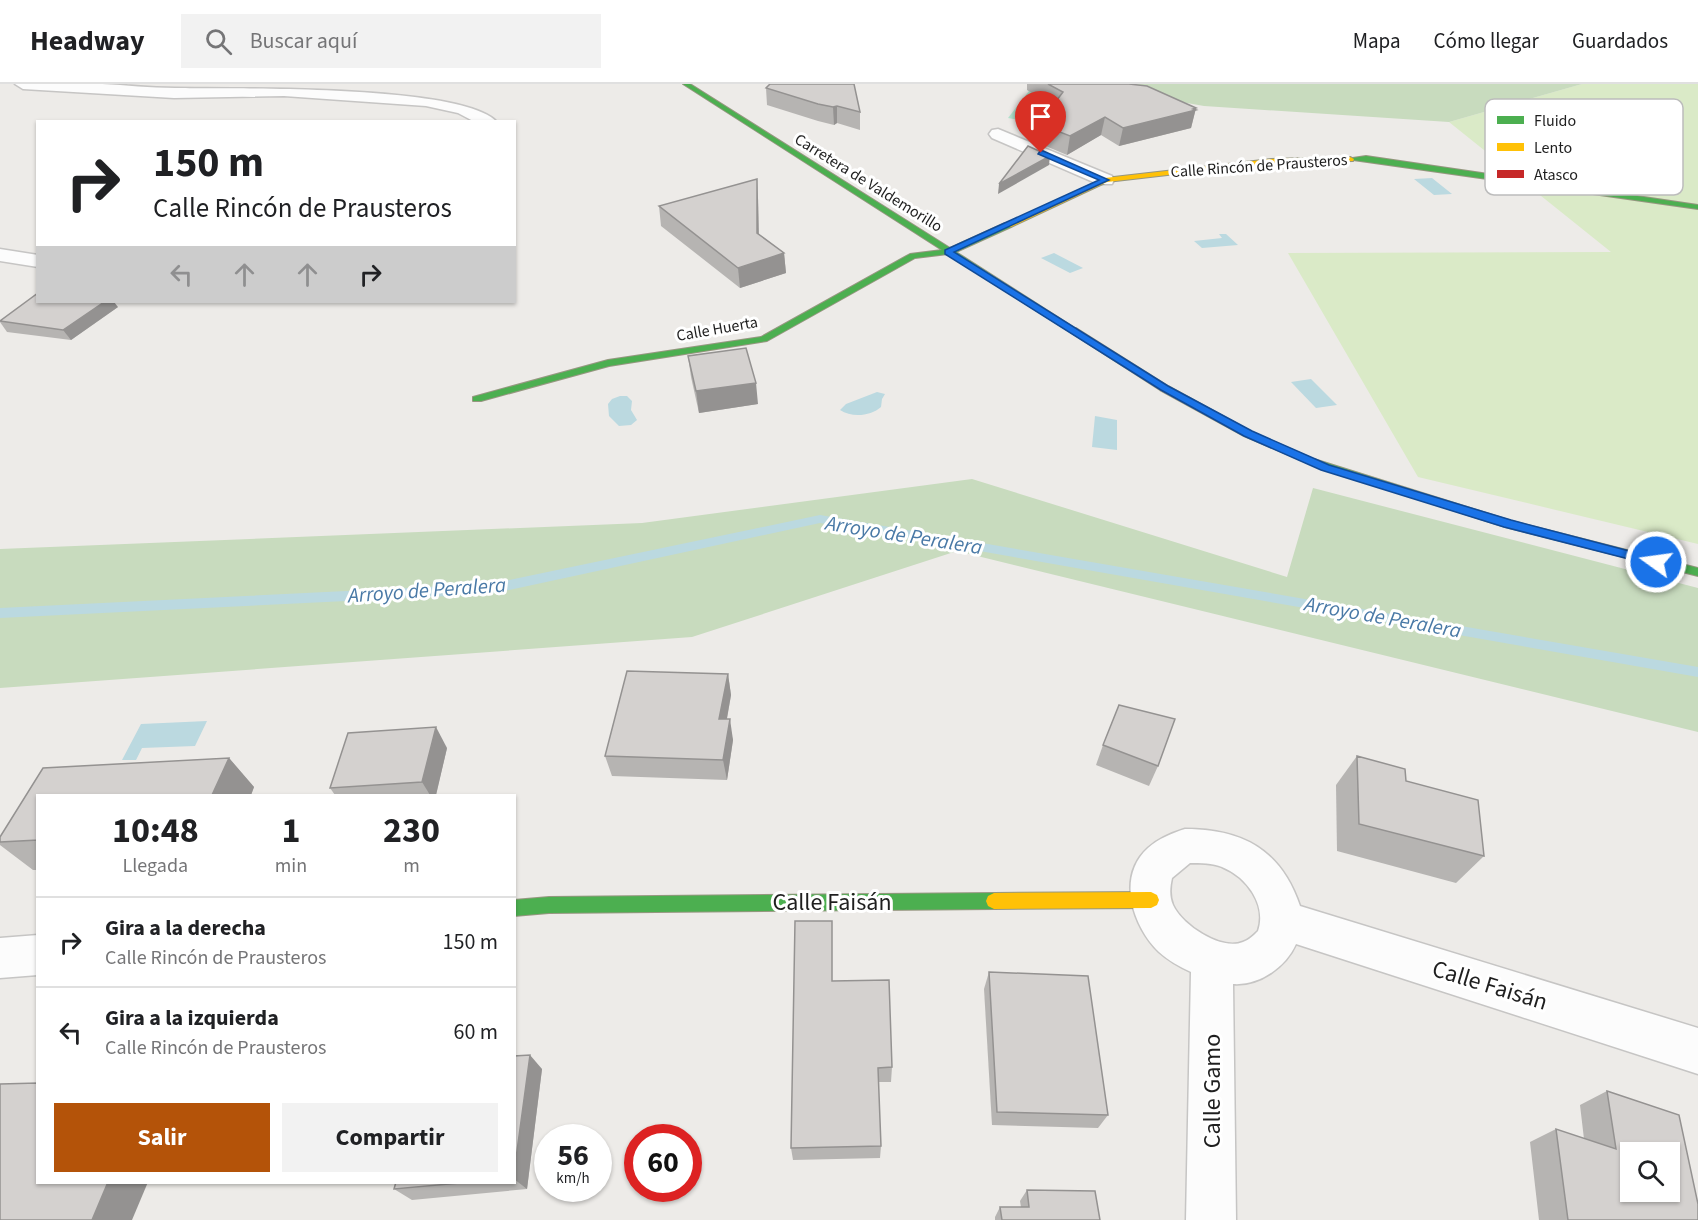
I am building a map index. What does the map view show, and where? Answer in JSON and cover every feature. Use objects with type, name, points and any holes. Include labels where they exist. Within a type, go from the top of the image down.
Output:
[{"type":"street","points":[[23,84],[174,93],[284,91],[426,100],[463,108],[485,120]]},
{"type":"street","name":"Carretera de Valdemorillo","points":[[686,84],[1164,388],[1248,434],[1325,467],[1509,524],[1698,572]]},
{"type":"street","name":"Calle Rincón de Prausteros","points":[[998,134],[1105,180]]},
{"type":"street","name":"Calle Rincón de Prausteros","points":[[948,252],[1105,180],[1270,161],[1366,158],[1485,176]]},
{"type":"street","name":"Calle Rincón de Prausteros","points":[[1617,195],[1698,207]]},
{"type":"street","name":"Calle Huerta","points":[[477,399],[608,363],[764,339],[913,256],[948,252]]},
{"type":"street","points":[[0,256],[36,261]]},
{"type":"street","points":[[1185,846],[1210,846],[1238,854],[1261,872],[1277,895],[1282,920],[1276,941],[1262,957],[1239,964],[1212,962],[1184,948],[1162,925],[1151,900],[1152,875],[1165,857],[1185,846]]},
{"type":"street","name":"Calle Faisán","points":[[516,908],[549,905],[1151,900]]},
{"type":"street","name":"Calle Faisán","points":[[1282,920],[1698,1051]]},
{"type":"street","points":[[0,958],[36,955]]},
{"type":"street","name":"Calle Gamo","points":[[1211,1220],[1212,962]]},
{"type":"green space","points":[[1079,84],[1582,84],[1530,99],[1485,99],[1485,112],[1449,122],[1204,106]]},
{"type":"green space","points":[[1582,84],[1698,84],[1698,544],[1418,477],[1288,253],[1611,252],[1540,195],[1683,195],[1683,99],[1530,99]]},
{"type":"green space","points":[[1032,87],[1070,91],[1044,124],[1008,118]]},
{"type":"green space","points":[[1485,112],[1485,151],[1449,122]]},
{"type":"green space","points":[[972,479],[1287,577],[1313,488],[1698,588],[1698,732],[957,551],[692,637],[0,688],[0,549],[642,523]]},
{"type":"water","points":[[1432,178],[1452,194],[1434,195],[1414,179]]},
{"type":"water","points":[[1219,234],[1226,234],[1238,245],[1202,248],[1194,241],[1222,238]]},
{"type":"water","points":[[1054,253],[1083,268],[1070,273],[1041,258]]},
{"type":"water","points":[[1311,379],[1337,405],[1316,408],[1291,382]]},
{"type":"water","points":[[877,392],[885,394],[881,407],[877,410],[856,415],[840,410],[846,404]]},
{"type":"water","points":[[627,396],[632,401],[631,410],[637,420],[631,425],[619,426],[609,416],[608,404],[612,399]]},
{"type":"water","points":[[1095,416],[1117,420],[1117,450],[1092,447]]},
{"type":"water","points":[[207,721],[195,746],[142,748],[136,760],[122,760],[141,724]]},
{"type":"building","points":[[770,84],[854,84],[860,112],[818,104],[766,88]]},
{"type":"building","points":[[1048,84],[1147,86],[1196,110],[1123,128],[1105,117],[1070,136],[1039,124],[1063,92]]},
{"type":"building","points":[[1028,146],[1050,156],[999,184]]},
{"type":"building","points":[[757,179],[757,233],[784,253],[738,268],[659,206]]},
{"type":"building","points":[[36,294],[36,303],[103,303],[63,330],[0,321]]},
{"type":"building","points":[[746,348],[756,383],[696,391],[688,356]]},
{"type":"building","points":[[627,671],[728,674],[719,719],[730,719],[723,760],[605,756]]},
{"type":"building","points":[[1119,705],[1175,719],[1158,766],[1103,745]]},
{"type":"building","points":[[436,727],[422,782],[330,788],[348,733]]},
{"type":"building","points":[[1357,756],[1405,769],[1406,781],[1478,800],[1484,856],[1359,824]]},
{"type":"building","points":[[229,758],[212,794],[36,794],[36,840],[0,842],[0,837],[43,768]]},
{"type":"building","points":[[795,921],[832,921],[832,981],[889,980],[892,1067],[878,1068],[881,1146],[791,1148]]},
{"type":"building","points":[[989,972],[1088,976],[1108,1115],[997,1112]]},
{"type":"building","points":[[530,1055],[516,1158],[516,1056]]},
{"type":"building","points":[[36,1083],[36,1184],[107,1184],[92,1220],[0,1220],[0,1084]]},
{"type":"building","points":[[1607,1091],[1679,1115],[1698,1204],[1698,1220],[1568,1220],[1556,1129],[1616,1149]]},
{"type":"building","points":[[395,1184],[449,1184],[394,1189]]},
{"type":"building","points":[[1027,1190],[1095,1191],[1100,1220],[1002,1220],[1000,1207],[1029,1207]]},
{"type":"waterway","name":"Arroyo de Peralera","points":[[0,613],[490,589],[820,519],[1698,672]]},
{"type":"traffic: fast","points":[[686,84],[1073,330]]},
{"type":"traffic: fast","points":[[1350,159],[1366,158],[1485,176]]},
{"type":"traffic: fast","points":[[1617,195],[1698,207]]},
{"type":"traffic: fast","points":[[477,399],[608,363],[764,339],[913,256],[948,252],[1008,225]]},
{"type":"traffic: fast","points":[[1314,462],[1509,524],[1698,572]]},
{"type":"traffic: fast","points":[[516,908],[549,905],[994,901]]},
{"type":"traffic: slow","points":[[1008,225],[1105,180],[1271,161],[1350,159]]},
{"type":"traffic: slow","points":[[994,901],[1151,900]]},
{"type":"traffic: jam","points":[[1073,330],[1164,388],[1248,434],[1314,462]]},
{"type":"route","points":[[1041,153],[1105,180],[948,252],[1164,388],[1248,434],[1325,467],[1509,524],[1656,562]]}]
